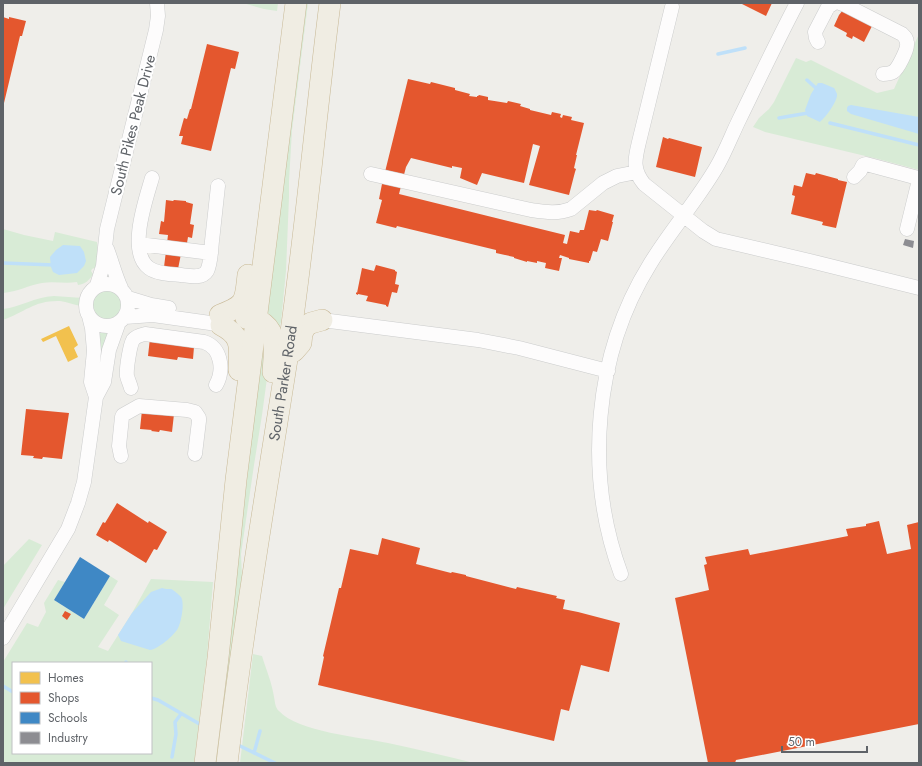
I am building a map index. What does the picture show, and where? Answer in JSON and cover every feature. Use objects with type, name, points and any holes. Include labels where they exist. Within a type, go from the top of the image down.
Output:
[{"type":"highway","points":[[205,763],[218,658],[236,480],[296,3]]},
{"type":"highway","name":"South Parker Road","points":[[227,763],[270,459],[287,358],[330,3]]},
{"type":"highway","points":[[221,320],[243,303],[246,297],[264,150],[281,120]]},
{"type":"highway","points":[[296,288],[306,297],[306,304],[312,313],[322,320]]},
{"type":"highway","points":[[221,320],[256,319],[269,329],[273,338],[270,459]]},
{"type":"highway","points":[[221,320],[237,338],[239,345],[236,480]]},
{"type":"highway","points":[[287,358],[301,343],[302,333],[306,326],[322,320]]},
{"type":"street","name":"South Pikes Peak Drive","points":[[97,285],[103,266],[107,229],[156,30],[158,16],[157,3]]},
{"type":"street","points":[[621,574],[613,551],[607,525],[599,467],[602,400],[614,344],[634,295],[650,264],[717,167],[778,39],[797,3]]},
{"type":"street","points":[[818,42],[815,32],[828,7],[834,3]]},
{"type":"street","points":[[840,3],[902,34],[905,37],[907,47],[896,68],[890,73],[883,74]]},
{"type":"street","points":[[672,7],[635,162],[636,172],[644,184],[703,231],[716,239],[919,288]]},
{"type":"street","points":[[854,177],[863,165],[866,164],[918,178],[919,180],[907,229]]},
{"type":"street","points":[[371,174],[531,210],[559,212],[571,209],[602,183],[617,176],[636,172]]},
{"type":"street","points":[[152,178],[140,224],[138,236],[139,252],[149,269],[155,272],[174,275],[193,277],[202,275],[208,269],[218,186]]},
{"type":"street","points":[[139,244],[211,253]]},
{"type":"street","name":"South Pikes Peak Drive","points":[[106,246],[112,261],[116,278],[124,293]]},
{"type":"street","points":[[96,397],[91,382],[94,351],[92,328],[87,311],[86,300],[88,294],[97,285],[110,283],[116,285],[124,293],[151,305],[221,320]]},
{"type":"street","points":[[3,638],[68,529],[78,503],[84,482],[96,397],[104,382],[109,350],[122,319],[129,308],[124,293]]},
{"type":"street","points":[[89,316],[95,322],[103,326],[112,326],[122,319],[153,315],[210,323],[221,320]]},
{"type":"street","points":[[322,320],[478,340],[519,348],[608,371]]},
{"type":"street","points":[[131,388],[127,368],[131,347],[136,338],[144,334],[204,342],[210,345],[218,353],[220,362],[219,378],[216,385]]},
{"type":"street","points":[[121,456],[119,446],[122,417],[139,406],[195,412],[199,418],[199,421],[195,454]]},
{"type":"green space","points":[[243,3],[278,3],[277,11]]},
{"type":"green space","points":[[305,3],[308,3],[292,130],[286,271],[281,322],[279,328],[267,312]]},
{"type":"green space","points":[[919,34],[919,170],[765,132],[753,127],[774,102],[796,58],[806,62],[811,60],[877,93],[894,89]]},
{"type":"green space","points":[[3,229],[53,241],[55,232],[97,242],[99,266],[92,269],[91,271],[93,274],[85,283],[78,285],[77,282],[46,282],[3,293]]},
{"type":"green space","points":[[111,288],[117,290],[122,295],[124,304],[122,313],[117,318],[105,320],[99,318],[94,313],[92,301],[94,295],[99,290]]},
{"type":"green space","points":[[54,296],[83,298],[82,306],[60,301],[44,302],[3,320],[3,309],[40,298]]},
{"type":"green space","points":[[98,329],[111,330],[99,365]]},
{"type":"green space","points":[[263,336],[271,349],[241,554],[242,577],[217,763],[215,763]]},
{"type":"green space","points":[[29,539],[42,545],[3,609],[3,566]]},
{"type":"green space","points":[[110,576],[118,581],[104,605],[119,615],[98,647],[108,651],[151,579],[213,582],[207,656],[194,763],[3,763],[3,662],[27,623],[38,627],[46,612],[44,603],[58,580],[65,582],[54,600],[84,619]]},
{"type":"green space","points":[[253,654],[262,656],[273,692],[275,704],[279,711],[288,718],[300,724],[330,733],[399,745],[474,763],[240,763]]},
{"type":"water","points":[[818,83],[834,88],[837,94],[834,105],[820,122],[807,116],[805,110],[811,94]]},
{"type":"water","points":[[851,105],[919,117],[919,134],[851,114],[847,111],[847,108]]},
{"type":"water","points":[[63,245],[80,246],[84,252],[86,261],[84,266],[77,273],[59,275],[53,272],[50,257]]},
{"type":"water","points":[[162,588],[171,589],[181,597],[183,604],[182,614],[177,630],[165,642],[150,650],[121,641],[118,635],[132,613],[151,592]]},
{"type":"building: Homes","points":[[69,326],[78,345],[74,348],[78,357],[68,362],[56,336],[43,342],[41,339]]},
{"type":"building: Shops","points":[[740,3],[772,3],[766,16]]},
{"type":"building: Shops","points":[[843,10],[872,26],[864,42],[853,36],[852,39],[846,36],[847,33],[834,26]]},
{"type":"building: Shops","points":[[3,17],[26,21],[22,36],[20,36],[4,103]]},
{"type":"building: Shops","points":[[207,44],[239,52],[235,69],[231,68],[211,151],[181,144],[183,136],[179,136],[184,118],[187,119],[191,109]]},
{"type":"building: Shops","points":[[408,79],[430,84],[431,82],[455,88],[455,90],[470,94],[469,96],[477,97],[479,95],[488,97],[488,100],[507,103],[508,101],[521,104],[520,106],[530,110],[551,115],[552,112],[561,114],[560,117],[562,118],[563,115],[572,117],[571,120],[584,123],[576,155],[574,168],[576,169],[569,195],[529,185],[540,146],[533,144],[524,183],[482,173],[477,185],[460,178],[462,168],[452,166],[452,168],[411,158],[406,167],[399,194],[565,235],[563,243],[567,244],[570,231],[579,233],[580,230],[584,230],[589,210],[597,210],[614,215],[608,241],[601,239],[597,252],[593,251],[589,263],[569,259],[560,255],[559,258],[562,258],[559,271],[545,268],[546,263],[537,261],[537,263],[527,262],[496,253],[496,250],[397,226],[396,228],[376,223],[382,200],[379,199],[382,184]]},
{"type":"building: Shops","points":[[663,137],[702,147],[695,177],[656,167]]},
{"type":"building: Shops","points":[[806,173],[815,175],[816,173],[847,182],[836,228],[822,225],[823,222],[791,214],[795,196],[792,195],[794,185],[802,187]]},
{"type":"building: Shops","points":[[166,200],[186,201],[193,204],[190,224],[194,225],[192,238],[188,237],[187,243],[181,254],[178,269],[164,267],[168,235],[159,234],[161,221],[164,222]]},
{"type":"building: Shops","points":[[376,265],[395,270],[397,272],[395,284],[399,285],[397,293],[392,292],[388,307],[386,305],[366,301],[368,296],[356,294],[362,268],[374,271]]},
{"type":"building: Shops","points":[[150,338],[194,347],[193,359],[178,357],[177,360],[148,356]]},
{"type":"building: Shops","points":[[26,409],[69,413],[62,459],[43,457],[42,459],[33,458],[34,456],[21,455]]},
{"type":"building: Shops","points":[[142,410],[174,414],[172,432],[160,430],[159,432],[140,429]]},
{"type":"building: Shops","points":[[117,503],[148,523],[149,521],[167,532],[157,550],[154,549],[146,563],[109,540],[108,542],[96,535],[103,522],[105,523]]},
{"type":"building: Shops","points":[[879,521],[887,554],[911,549],[907,525],[919,522],[919,724],[736,760],[735,763],[708,763],[675,598],[709,590],[704,565],[707,564],[705,557],[748,549],[750,555],[848,536],[846,529],[866,526],[866,524]]},
{"type":"building: Shops","points":[[382,538],[420,548],[416,564],[451,573],[466,575],[516,589],[517,587],[557,596],[556,598],[565,600],[563,609],[620,623],[609,672],[581,665],[569,711],[561,709],[554,741],[318,685],[323,656],[339,588],[341,588],[350,549],[378,555]]},
{"type":"building: Shops","points":[[65,611],[71,614],[67,620],[62,616]]},
{"type":"building: Schools","points":[[80,557],[110,576],[84,619],[54,600]]},
{"type":"building: Industry","points":[[905,239],[914,241],[913,248],[903,245]]},
{"type":"waterway","points":[[718,54],[745,48]]},
{"type":"waterway","points":[[807,80],[818,90]]},
{"type":"waterway","points":[[779,118],[809,112]]},
{"type":"waterway","points":[[830,123],[919,145]]},
{"type":"waterway","points":[[3,263],[54,265]]},
{"type":"waterway","points":[[3,686],[12,691]]},
{"type":"waterway","points":[[152,698],[158,700],[203,726]]},
{"type":"waterway","points":[[172,757],[176,734],[175,722],[181,714]]},
{"type":"waterway","points":[[254,753],[260,731]]},
{"type":"waterway","points":[[236,744],[275,763]]}]
